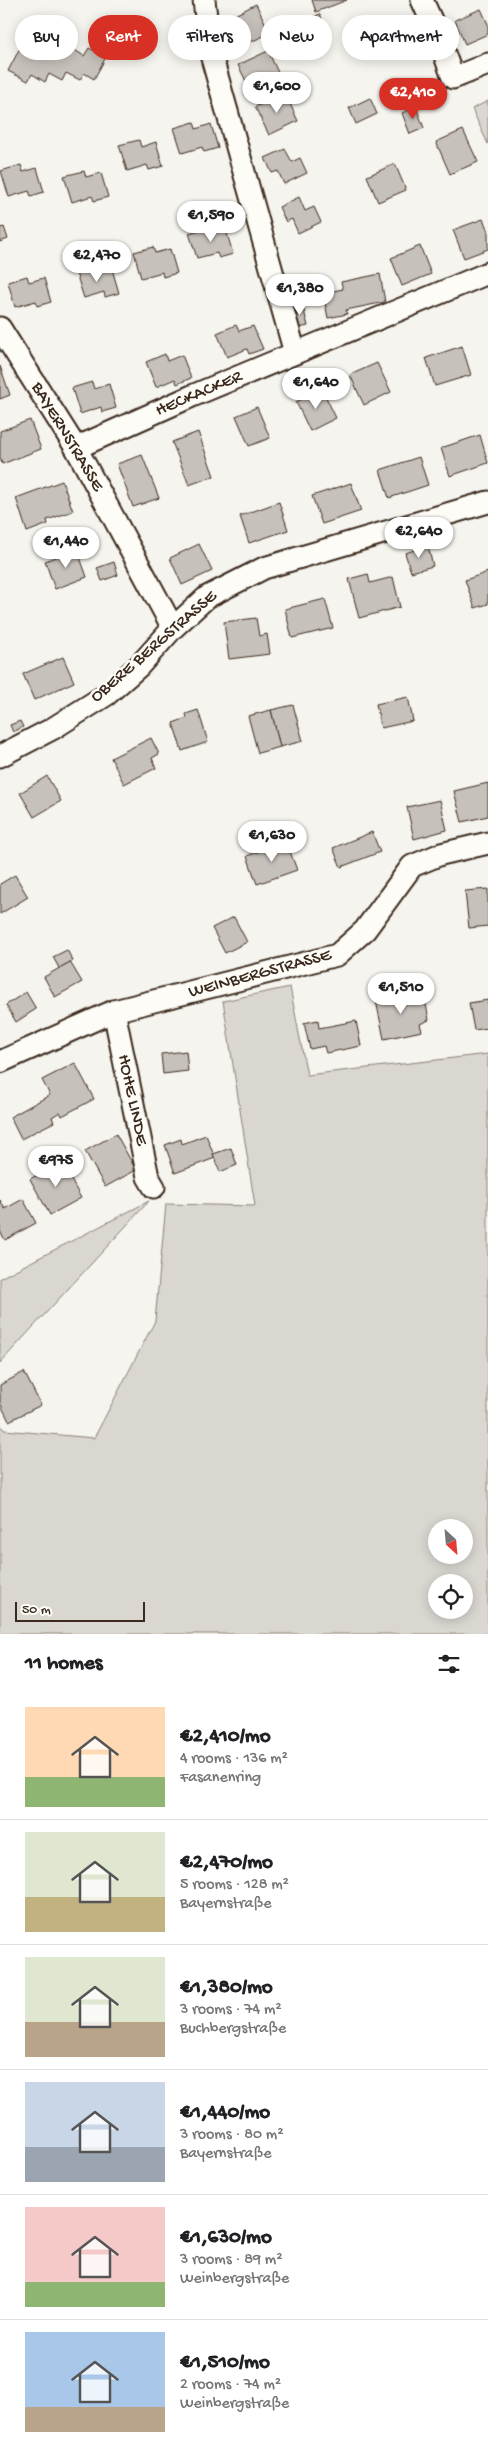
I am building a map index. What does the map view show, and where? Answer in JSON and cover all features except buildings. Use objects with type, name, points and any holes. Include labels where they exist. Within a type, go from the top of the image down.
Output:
[{"type":"street","points":[[204,0],[210,50],[296,353]]},
{"type":"street","points":[[422,0],[436,31],[453,78],[488,64]]},
{"type":"street","name":"HECKACKER","points":[[76,448],[192,396],[488,273]]},
{"type":"street","name":"BAYERNSTRASSE","points":[[0,328],[76,448],[173,628]]},
{"type":"street","name":"OBERE BERGSTRASSE","points":[[2,752],[52,729],[106,695],[139,666],[173,628],[207,597],[239,579],[264,568],[488,502]]},
{"type":"street","name":"WEINBERGSTRASSE","points":[[0,1062],[114,1011],[337,955],[364,930],[412,866],[441,854],[488,843]]},
{"type":"street","name":"HOHE LINDE","points":[[114,1011],[148,1178],[154,1187]]},
{"type":"shaded area","points":[[488,101],[488,144],[472,109]]},
{"type":"shaded area","points":[[290,987],[307,1075],[488,1054],[488,1634],[0,1634],[0,1424],[4,1430],[94,1438],[155,1321],[166,1204],[255,1206],[223,1001]]},
{"type":"shaded area","points":[[149,1201],[0,1363],[0,1278]]}]
